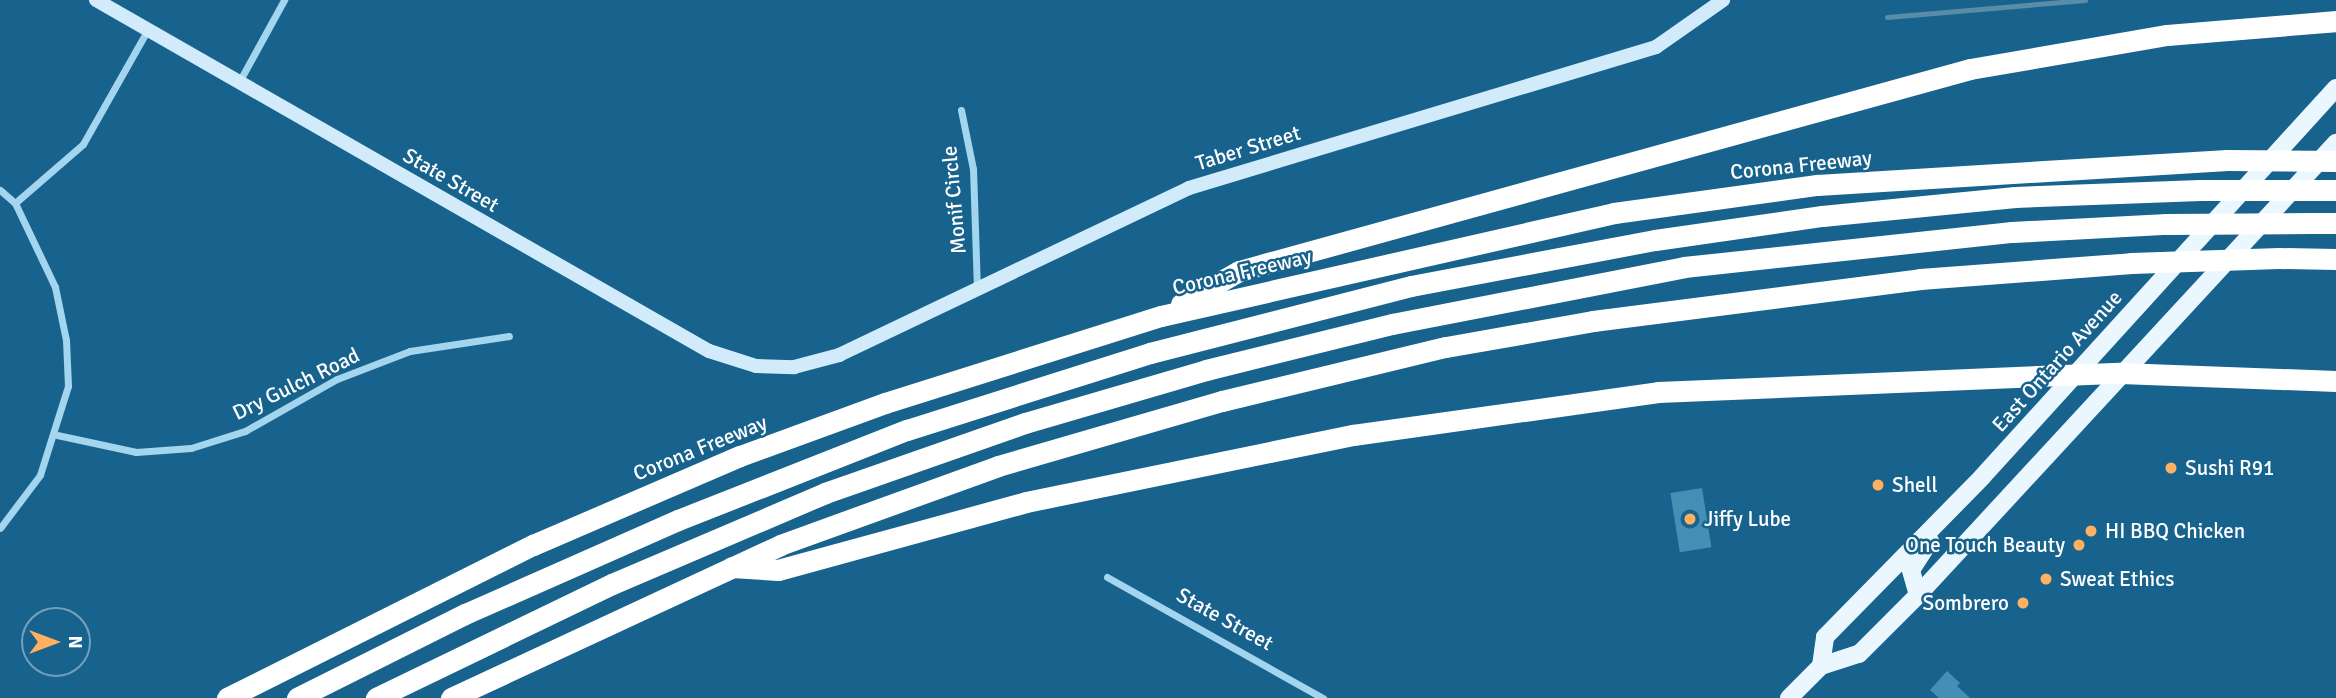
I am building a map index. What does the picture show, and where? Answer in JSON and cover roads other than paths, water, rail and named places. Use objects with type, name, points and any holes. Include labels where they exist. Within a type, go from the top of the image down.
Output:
[{"type":"highway","points":[[1161,316],[1239,271],[1970,69],[2167,35],[2336,21]]},
{"type":"highway","name":"Corona Freeway","points":[[227,698],[533,545],[740,456],[886,403],[1161,316],[1614,214],[1817,185],[2227,160],[2336,161]]},
{"type":"highway","points":[[297,698],[465,614],[678,520],[907,430],[1150,353],[1411,286],[1655,240],[2001,199],[2200,190],[2336,190]]},
{"type":"highway","points":[[376,698],[612,584],[825,492],[1025,423],[1206,370],[1392,324],[1684,267],[2012,232],[2167,224],[2336,223]]},
{"type":"highway","points":[[451,698],[730,567],[851,519],[1073,443],[1446,347],[1737,300],[2131,262],[2336,259]]},
{"type":"highway","points":[[730,567],[778,570],[1040,500],[1353,435],[1658,392],[2120,373],[2336,381]]},
{"type":"main road","name":"East Ontario Avenue","points":[[1821,666],[1825,637],[1948,511],[2336,88]]},
{"type":"main road","points":[[1789,698],[1821,666],[1859,654],[1918,595],[2120,373],[2336,143]]},
{"type":"main road","points":[[1918,595],[1911,570],[1948,511]]},
{"type":"street","name":"State Street","points":[[96,0],[709,351],[756,366],[794,367]]},
{"type":"street","points":[[239,83],[284,0]]},
{"type":"street","name":"Taber Street","points":[[794,367],[839,355],[1189,188],[1656,47],[1723,0]]},
{"type":"street","points":[[15,203],[83,144],[148,29]]},
{"type":"street","name":"Monif Circle","points":[[961,110],[973,169],[977,287]]},
{"type":"street","points":[[0,190],[15,203],[55,287],[66,340],[68,386],[57,435],[40,475],[0,528]]},
{"type":"street","name":"Dry Gulch Road","points":[[57,435],[136,452],[191,447],[245,431],[337,379],[410,351],[509,336]]},
{"type":"street","name":"State Street","points":[[1107,576],[1323,698]]},
{"type":"waterway","points":[[1887,17],[2085,0]]},
{"type":"place","name":"Sushi R91","points":[[2171,468]]},
{"type":"place","name":"Shell","points":[[1878,485]]},
{"type":"place","name":"Jiffy Lube","points":[[1690,519]]},
{"type":"place","name":"HI BBQ Chicken","points":[[2091,531]]},
{"type":"place","name":"One Touch Beauty","points":[[2079,545]]},
{"type":"place","name":"Sweat Ethics","points":[[2046,579]]},
{"type":"place","name":"Sombrero","points":[[2023,603]]}]
